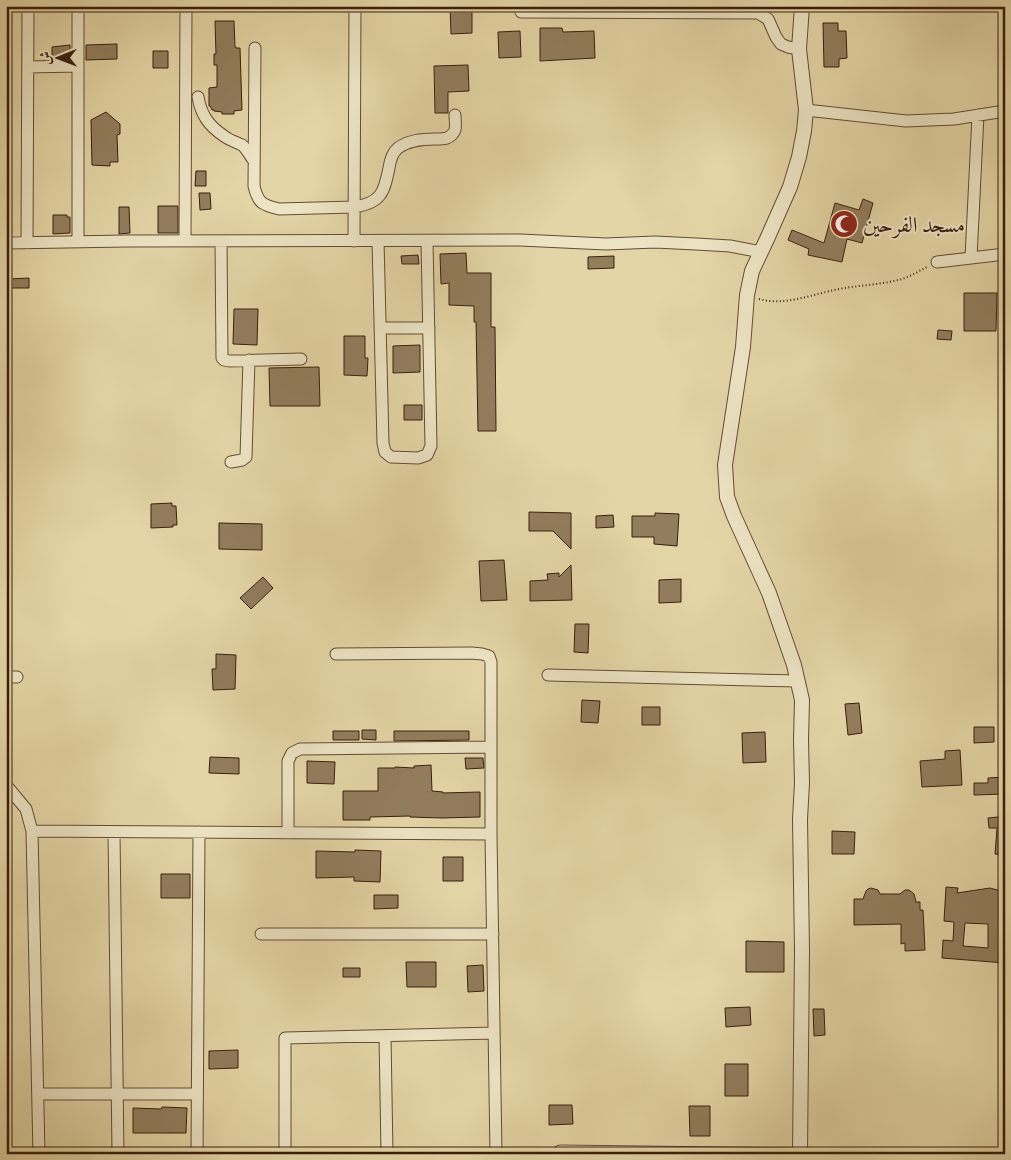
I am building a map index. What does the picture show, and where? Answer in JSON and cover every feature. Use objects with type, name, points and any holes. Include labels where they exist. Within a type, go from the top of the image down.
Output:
[{"type":"street","points":[[27,243],[28,6]]},
{"type":"street","points":[[78,6],[78,242]]},
{"type":"street","points":[[184,241],[186,6]]},
{"type":"street","points":[[354,241],[355,6]]},
{"type":"street","points":[[560,1151],[798,1154],[802,959],[800,819],[802,700],[798,681],[769,592],[727,497],[725,465],[743,346],[747,295],[752,271],[790,188],[801,149],[806,110],[800,50],[802,6]]},
{"type":"street","points":[[521,12],[758,12],[768,19],[781,44],[800,50]]},
{"type":"street","points":[[255,48],[254,186],[256,197],[268,207],[279,209],[366,206],[380,196],[385,186],[390,159],[396,150],[405,143],[412,141],[446,139],[455,130],[455,115]]},
{"type":"street","points":[[28,67],[78,66]]},
{"type":"street","points":[[198,97],[204,118],[211,126],[223,136],[242,146],[248,151],[254,161]]},
{"type":"street","points":[[806,110],[906,121],[954,119],[1005,111]]},
{"type":"street","points":[[971,258],[978,115]]},
{"type":"street","points":[[6,243],[520,240],[606,244],[655,242],[696,244],[730,246],[761,252]]},
{"type":"street","points":[[221,241],[222,358],[229,361],[301,359]]},
{"type":"street","points":[[378,241],[383,443],[385,452],[391,457],[418,458],[427,456],[431,446],[427,241]]},
{"type":"street","points":[[937,262],[1005,254]]},
{"type":"street","points":[[381,328],[429,328]]},
{"type":"street","points":[[231,462],[242,460],[246,457],[249,360]]},
{"type":"street","points":[[336,654],[472,653],[489,656],[491,662],[492,934],[496,1154]]},
{"type":"street","points":[[548,675],[798,681]]},
{"type":"street","points":[[288,833],[288,761],[292,753],[300,749],[491,747]]},
{"type":"street","points":[[6,784],[26,809],[32,831],[39,1154]]},
{"type":"street","points":[[32,831],[491,834]]},
{"type":"street","points":[[114,832],[118,1154]]},
{"type":"street","points":[[197,1154],[198,832]]},
{"type":"street","points":[[261,934],[492,934]]},
{"type":"street","points":[[285,1154],[285,1038],[494,1033]]},
{"type":"street","points":[[385,1036],[387,1154]]},
{"type":"street","points":[[38,1094],[197,1094]]},
{"type":"path","points":[[747,295],[762,300],[789,301],[826,291],[903,279],[937,262]]},
{"type":"building","points":[[450,6],[472,6],[472,33],[451,34]]},
{"type":"building","points":[[215,21],[234,21],[235,47],[240,48],[242,110],[234,111],[234,114],[222,114],[222,112],[212,110],[209,106],[209,88],[217,87],[217,65],[214,65],[214,54],[216,54]]},
{"type":"building","points":[[823,23],[838,23],[838,31],[846,31],[847,58],[839,59],[839,67],[824,67]]},
{"type":"building","points":[[540,28],[562,28],[563,32],[594,31],[595,58],[540,61]]},
{"type":"building","points":[[520,31],[521,57],[499,58],[498,32]]},
{"type":"building","points":[[117,44],[117,59],[86,60],[86,45]]},
{"type":"building","points":[[70,45],[70,57],[52,58],[52,47]]},
{"type":"building","points":[[153,51],[168,51],[168,68],[153,68]]},
{"type":"building","points":[[468,65],[469,91],[448,92],[448,113],[435,113],[434,66]]},
{"type":"building","points":[[106,112],[120,124],[120,134],[117,135],[118,162],[110,162],[110,166],[92,165],[91,120]]},
{"type":"building","points":[[196,171],[206,171],[206,186],[195,186]]},
{"type":"building","points":[[199,193],[210,193],[211,209],[200,210]]},
{"type":"building","points":[[863,199],[873,203],[862,243],[847,239],[842,262],[808,255],[809,249],[788,240],[792,230],[824,243],[835,203],[859,210]]},
{"type":"building","points":[[158,206],[178,206],[178,233],[158,233]]},
{"type":"building","points":[[119,207],[129,207],[130,233],[119,234]]},
{"type":"building","points":[[53,215],[67,215],[67,217],[70,217],[70,233],[53,234]]},
{"type":"building","points":[[466,253],[467,273],[491,273],[491,327],[495,327],[496,431],[478,431],[474,306],[449,305],[449,283],[441,284],[440,254]]},
{"type":"building","points":[[418,255],[419,264],[402,264],[401,256]]},
{"type":"building","points":[[614,256],[614,268],[588,269],[588,257]]},
{"type":"building","points":[[29,278],[29,288],[8,288],[8,279]]},
{"type":"building","points":[[964,293],[997,293],[996,331],[964,331]]},
{"type":"building","points":[[234,309],[258,309],[257,345],[233,344]]},
{"type":"building","points":[[938,330],[952,331],[951,340],[937,339]]},
{"type":"building","points":[[344,336],[365,336],[365,358],[368,358],[367,376],[344,375]]},
{"type":"building","points":[[420,345],[420,372],[393,373],[393,346]]},
{"type":"building","points":[[319,367],[320,406],[270,406],[269,368]]},
{"type":"building","points":[[404,405],[422,405],[422,420],[404,420]]},
{"type":"building","points":[[172,503],[172,506],[176,506],[177,525],[173,525],[173,527],[151,528],[151,504]]},
{"type":"building","points":[[529,512],[571,513],[571,549],[553,531],[529,531]]},
{"type":"building","points":[[655,513],[679,514],[677,546],[654,544],[654,537],[632,537],[632,516],[655,516]]},
{"type":"building","points":[[613,515],[614,527],[596,528],[596,516]]},
{"type":"building","points":[[219,523],[262,524],[262,550],[219,549]]},
{"type":"building","points":[[504,560],[507,600],[481,601],[479,561]]},
{"type":"building","points":[[571,565],[572,600],[530,601],[530,581],[548,580],[547,574],[559,573],[559,577]]},
{"type":"building","points":[[263,577],[273,588],[251,609],[240,598]]},
{"type":"building","points":[[681,579],[681,602],[659,603],[659,580]]},
{"type":"building","points":[[575,624],[589,624],[588,653],[574,652]]},
{"type":"building","points":[[216,654],[236,655],[235,689],[213,690],[212,669],[216,669]]},
{"type":"building","points":[[582,700],[600,701],[598,723],[581,722]]},
{"type":"building","points":[[859,703],[862,733],[848,735],[845,704]]},
{"type":"building","points":[[642,707],[660,707],[660,725],[642,725]]},
{"type":"building","points":[[974,727],[994,727],[994,742],[974,743]]},
{"type":"building","points":[[362,730],[376,730],[376,740],[362,739]]},
{"type":"building","points":[[333,731],[359,731],[359,740],[333,740]]},
{"type":"building","points":[[394,731],[469,731],[469,740],[394,741]]},
{"type":"building","points":[[765,732],[766,762],[743,763],[742,733]]},
{"type":"building","points":[[960,750],[962,785],[922,787],[920,761],[945,759],[945,751]]},
{"type":"building","points":[[210,757],[239,758],[239,774],[209,773]]},
{"type":"building","points":[[465,758],[483,758],[484,768],[466,769]]},
{"type":"building","points":[[307,761],[335,762],[334,784],[307,783]]},
{"type":"building","points":[[431,765],[432,791],[443,793],[480,792],[480,817],[442,818],[410,816],[370,817],[370,820],[343,820],[343,791],[378,791],[378,768],[414,768],[414,766]]},
{"type":"building","points":[[1005,777],[1005,794],[974,795],[974,783],[988,783],[988,778]]},
{"type":"building","points":[[988,818],[1005,818],[1005,855],[995,854],[997,828],[989,828]]},
{"type":"building","points":[[832,831],[855,832],[854,854],[832,854]]},
{"type":"building","points":[[355,850],[381,851],[380,882],[354,881],[354,877],[316,878],[316,851],[355,852]]},
{"type":"building","points":[[443,857],[463,857],[463,881],[443,881]]},
{"type":"building","points":[[161,874],[190,874],[190,898],[161,898]]},
{"type":"building","points":[[946,887],[958,888],[957,893],[990,888],[1005,892],[1005,925],[1002,925],[1002,949],[1005,949],[1005,963],[942,958],[943,940],[953,941],[954,922],[944,921]],"holes":[[[965,923],[988,924],[988,948],[963,946]]]},
{"type":"building","points":[[871,888],[878,890],[880,894],[900,894],[905,890],[909,890],[914,894],[916,902],[920,902],[920,910],[923,910],[925,950],[905,951],[905,943],[901,944],[901,924],[854,925],[854,899],[863,899],[866,891]]},
{"type":"building","points":[[374,895],[398,895],[398,908],[374,909]]},
{"type":"building","points":[[746,941],[784,942],[784,972],[746,972]]},
{"type":"building","points":[[406,962],[436,962],[436,987],[407,987]]},
{"type":"building","points":[[483,965],[484,991],[468,992],[467,966]]},
{"type":"building","points":[[343,968],[360,968],[360,977],[343,977]]},
{"type":"building","points":[[750,1007],[751,1025],[726,1027],[725,1008]]},
{"type":"building","points":[[813,1009],[824,1009],[825,1035],[814,1036]]},
{"type":"building","points":[[238,1050],[238,1068],[209,1069],[209,1051]]},
{"type":"building","points":[[725,1064],[748,1064],[748,1096],[725,1096]]},
{"type":"building","points":[[549,1105],[572,1105],[573,1124],[549,1125]]},
{"type":"building","points":[[689,1106],[710,1106],[710,1136],[690,1136]]},
{"type":"building","points":[[162,1107],[187,1108],[186,1133],[133,1133],[133,1108],[161,1109]]},
{"type":"place","name":"مسجد الفرحين","points":[[844,224]]}]
